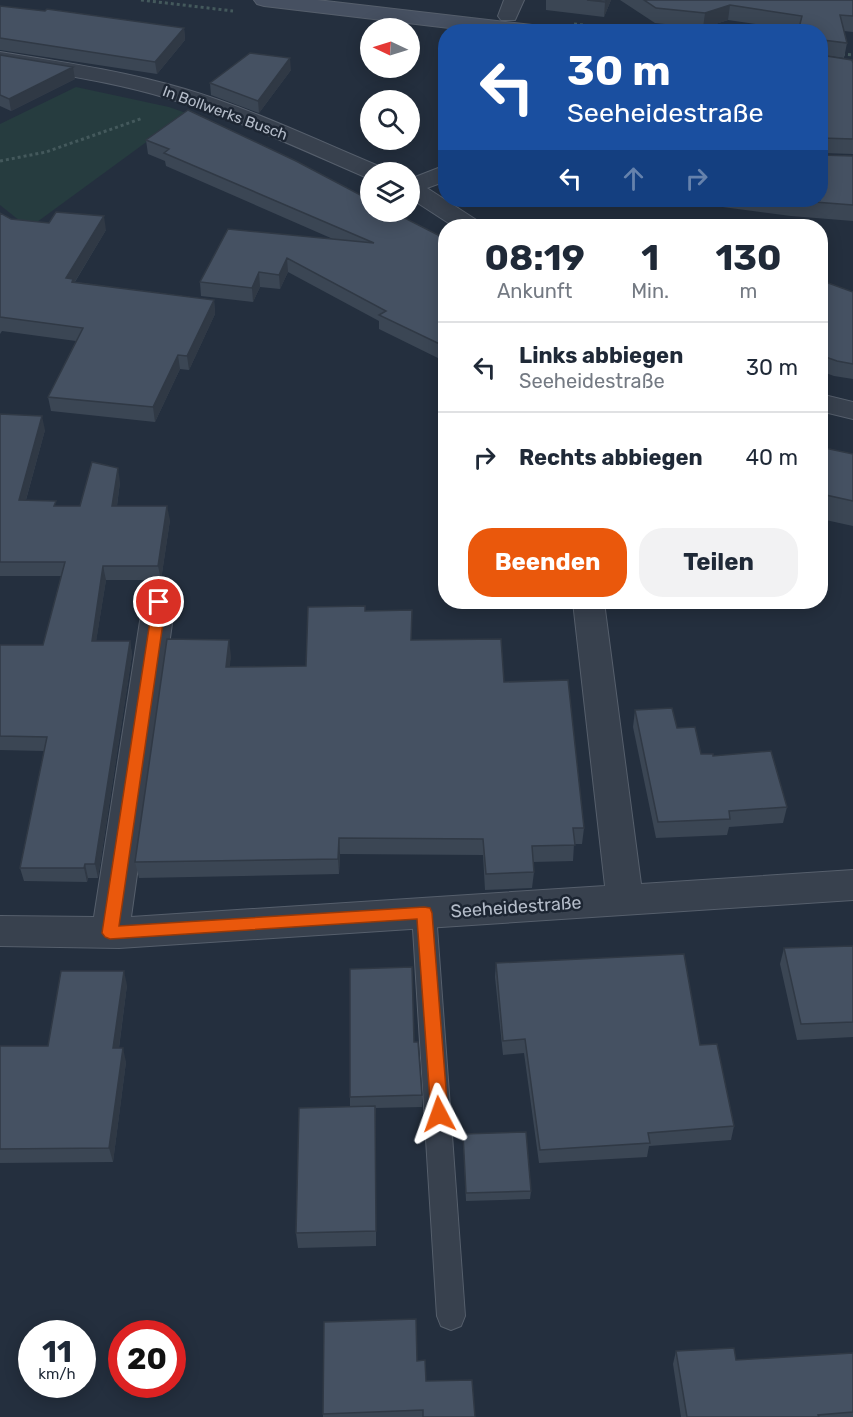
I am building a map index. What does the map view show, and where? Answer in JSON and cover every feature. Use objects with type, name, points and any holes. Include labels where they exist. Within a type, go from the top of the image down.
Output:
[{"type":"main road","points":[[264,0],[471,24]]},
{"type":"street","name":"In Bollwerks Busch","points":[[0,58],[140,84],[190,98],[251,120],[360,166]]},
{"type":"street","points":[[420,184],[438,176]]},
{"type":"street","points":[[420,194],[438,206]]},
{"type":"street","points":[[440,207],[458,219]]},
{"type":"street","points":[[828,404],[853,411]]},
{"type":"street","points":[[110,933],[159,602]]},
{"type":"street","points":[[589,609],[625,900]]},
{"type":"street","name":"Seeheidestraße","points":[[0,931],[110,933],[853,885]]},
{"type":"lane","points":[[424,913],[439,1102],[451,1316]]},
{"type":"path","points":[[842,54],[853,55]]},
{"type":"path","points":[[0,161],[46,152],[91,136]]},
{"type":"green space","points":[[76,87],[169,107],[186,113],[37,222],[20,221],[0,205],[0,124]]},
{"type":"building","points":[[644,0],[853,0],[853,16],[840,15],[847,43],[828,41],[828,24],[800,24],[802,16],[730,5],[705,13],[656,8]]},
{"type":"building","points":[[0,6],[45,11],[47,9],[184,28],[155,62],[0,38]]},
{"type":"building","points":[[250,53],[290,58],[258,101],[210,83]]},
{"type":"building","points":[[0,55],[73,67],[9,99],[0,95]]},
{"type":"building","points":[[828,56],[852,60],[853,63],[853,139],[828,138]]},
{"type":"building","points":[[188,110],[296,161],[360,195],[360,222],[413,222],[438,235],[438,343],[379,315],[386,311],[287,258],[279,275],[259,272],[252,288],[200,282],[228,229],[374,243],[164,153],[169,149],[146,140]]},
{"type":"building","points":[[828,155],[853,156],[853,205],[828,203]]},
{"type":"building","points":[[56,212],[104,216],[66,278],[73,279],[72,282],[214,300],[187,356],[178,355],[153,407],[48,397],[83,328],[0,317],[0,213],[11,219],[49,223]]},
{"type":"building","points":[[828,283],[853,292],[853,364],[828,358]]},
{"type":"building","points":[[0,414],[42,416],[19,500],[56,501],[54,506],[80,506],[92,462],[118,468],[112,506],[167,506],[158,566],[103,566],[92,641],[130,641],[95,864],[85,864],[84,868],[20,868],[47,737],[0,736],[0,645],[43,645],[65,562],[0,562]]},
{"type":"building","points":[[828,449],[853,454],[853,501],[828,495]]},
{"type":"building","points":[[365,606],[365,611],[412,610],[411,640],[501,639],[504,682],[568,680],[584,828],[573,828],[575,845],[532,846],[534,872],[486,874],[483,839],[339,838],[338,859],[135,862],[167,639],[229,640],[226,667],[306,666],[308,607]]},
{"type":"building","points":[[672,708],[677,728],[695,727],[701,754],[713,754],[713,756],[771,751],[787,807],[729,811],[730,819],[658,822],[635,710]]},
{"type":"building","points":[[853,946],[853,1022],[801,1024],[784,948]]},
{"type":"building","points":[[684,954],[700,1045],[717,1044],[734,1126],[648,1133],[650,1143],[540,1150],[525,1039],[503,1041],[496,963]]},
{"type":"building","points":[[412,967],[414,1042],[418,1042],[422,1095],[350,1097],[350,969]]},
{"type":"building","points":[[61,971],[124,971],[113,1048],[123,1048],[109,1148],[0,1149],[0,1046],[48,1046]]},
{"type":"building","points":[[375,1106],[376,1231],[296,1233],[299,1108]]},
{"type":"building","points":[[526,1132],[531,1191],[466,1193],[463,1134]]},
{"type":"building","points":[[416,1319],[417,1361],[425,1360],[426,1381],[472,1380],[475,1417],[423,1417],[423,1410],[323,1414],[324,1322]]},
{"type":"building","points":[[734,1348],[736,1360],[853,1353],[853,1412],[818,1415],[819,1417],[687,1417],[676,1351]]},
{"type":"route","points":[[159,602],[110,933],[424,913],[439,1114]]}]
